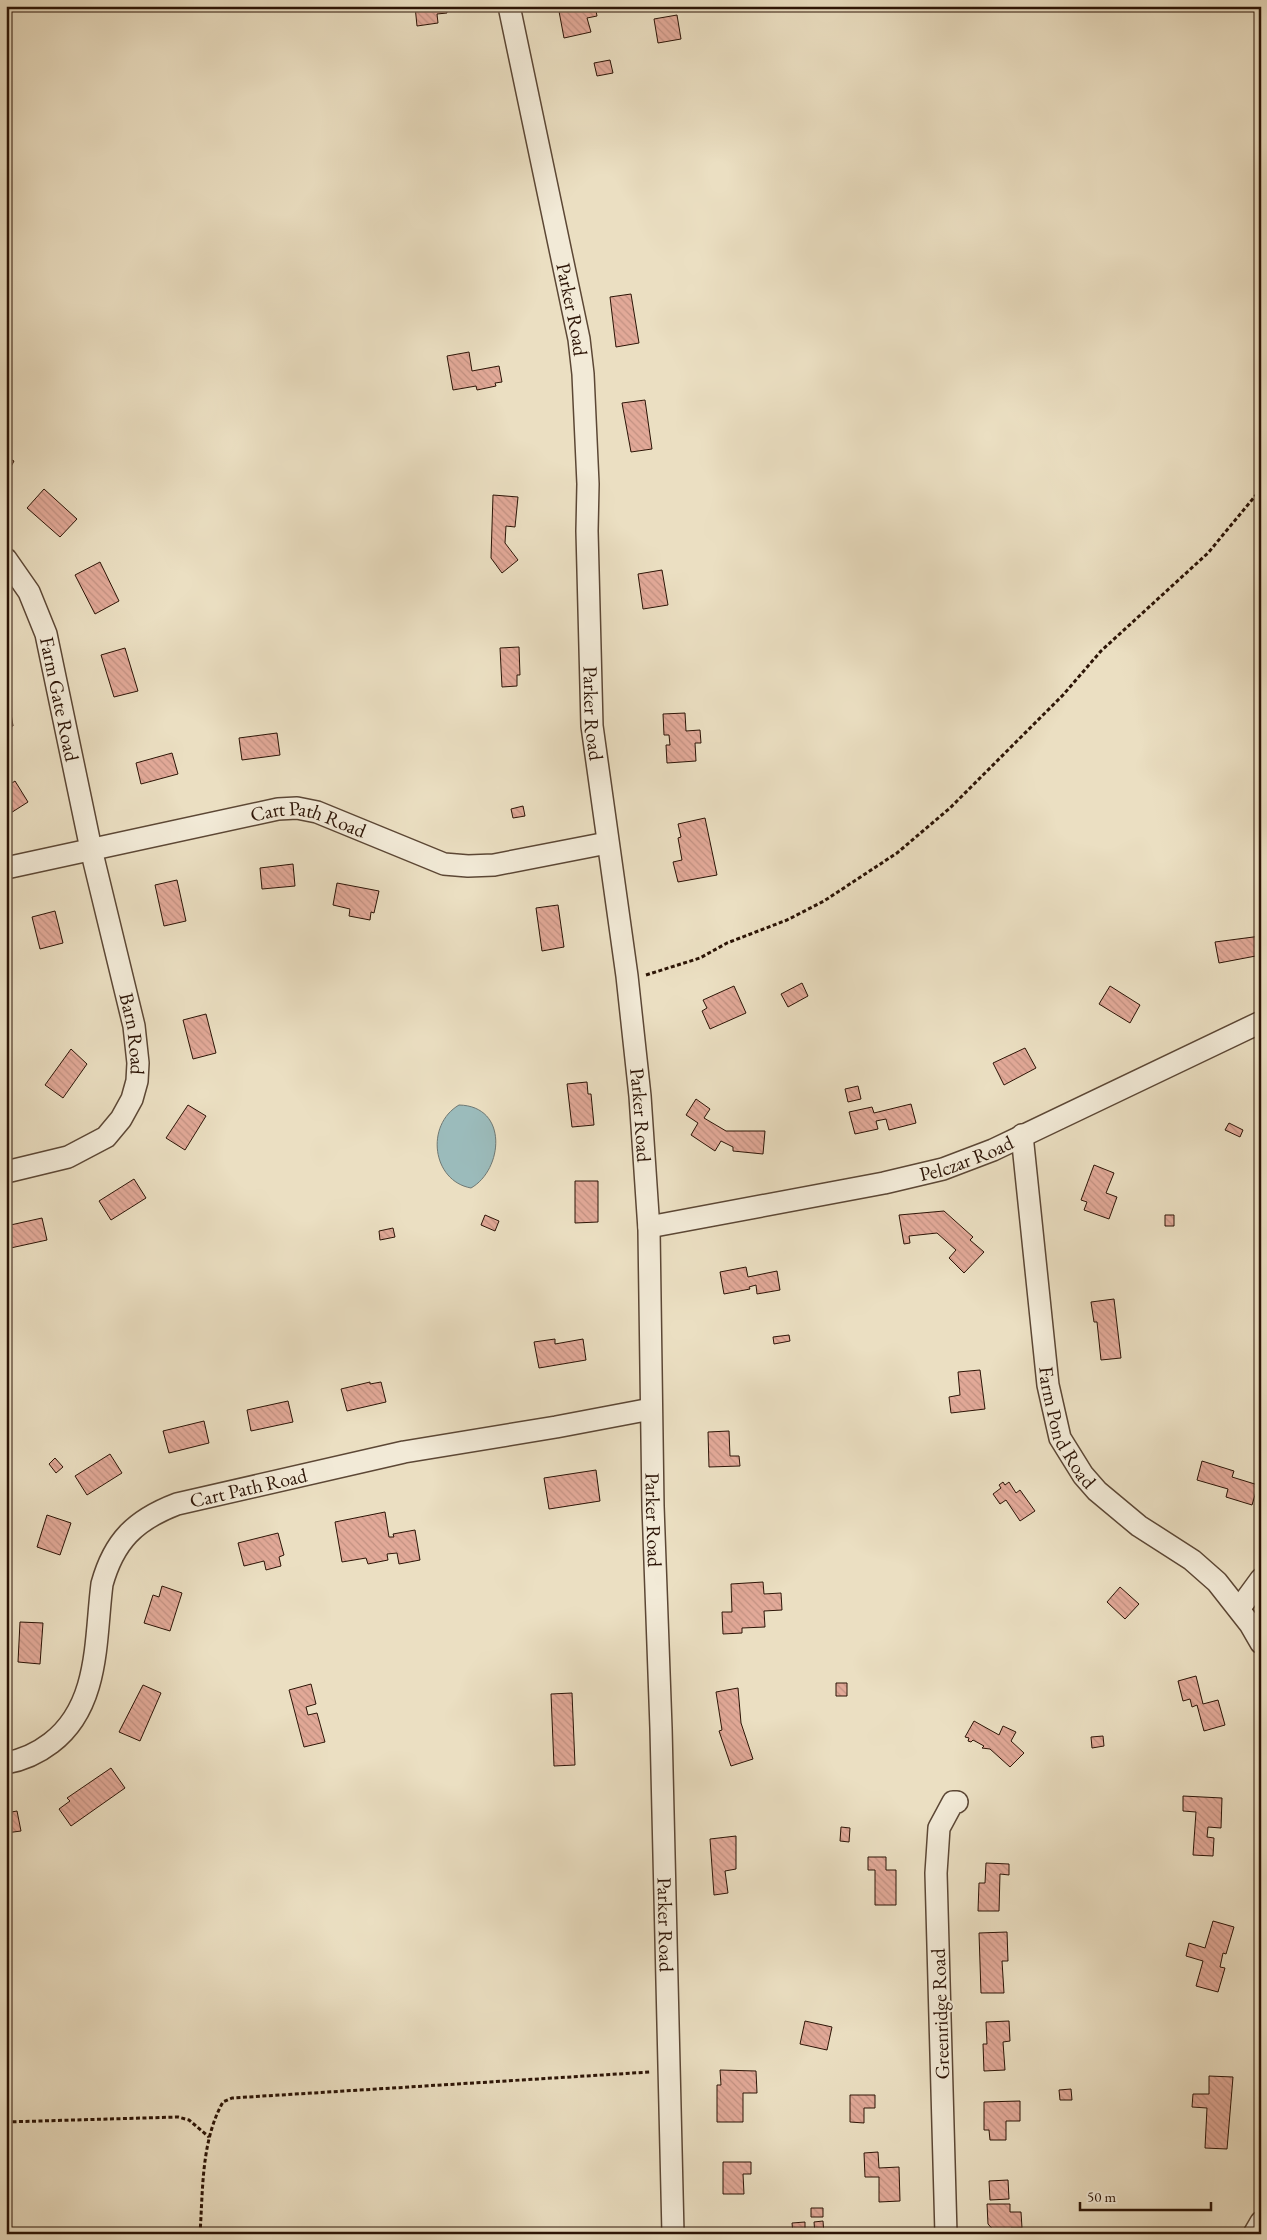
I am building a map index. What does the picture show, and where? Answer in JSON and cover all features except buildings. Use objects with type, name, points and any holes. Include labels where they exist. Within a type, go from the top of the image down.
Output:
[{"type":"street","name":"Parker Road","points":[[509,6],[545,187],[569,286],[582,365],[588,484],[589,682],[594,750],[627,977],[640,1096],[649,1227],[651,1408],[673,2234]]},
{"type":"street","name":"Farm Gate Road","points":[[6,559],[29,592],[46,634],[91,849]]},
{"type":"street","name":"Cart Path Road","points":[[6,868],[257,812],[297,808],[318,812],[444,864],[468,866],[494,864],[607,843]]},
{"type":"street","name":"Barn Road","points":[[6,1172],[68,1157],[106,1137],[121,1119],[132,1099],[137,1081],[138,1044],[91,849]]},
{"type":"street","name":"Pelczar Road","points":[[649,1227],[884,1183],[943,1170],[984,1154],[1261,1022]]},
{"type":"street","name":"Farm Pond Road","points":[[1022,1135],[1048,1385],[1060,1438],[1083,1475],[1097,1491],[1140,1526],[1192,1560],[1217,1582],[1239,1609],[1261,1642]]},
{"type":"street","name":"Cart Path Road","points":[[6,1763],[26,1758],[43,1749],[67,1729],[77,1715],[90,1686],[102,1584],[106,1568],[122,1540],[146,1518],[176,1504],[378,1458],[651,1408]]},
{"type":"street","points":[[1239,1609],[1261,1579]]},
{"type":"street","name":"Greenridge Road","points":[[946,2234],[936,1873],[939,1828],[953,1802],[957,1802]]},
{"type":"street","points":[[1254,2234],[1261,2222]]},
{"type":"path","points":[[627,977],[650,974],[677,966],[709,954],[727,943],[787,920],[824,901],[897,853],[950,808],[1063,695],[1102,651],[1208,553],[1261,489]]},
{"type":"path","points":[[200,2234],[205,2164],[210,2137],[220,2106],[223,2102],[232,2098],[668,2071]]},
{"type":"path","points":[[6,2122],[178,2117],[189,2120],[210,2137]]},
{"type":"water","points":[[459,1105],[475,1108],[486,1116],[493,1127],[496,1140],[490,1168],[482,1179],[471,1188],[458,1183],[448,1175],[441,1164],[438,1151],[441,1125],[448,1114]]}]
